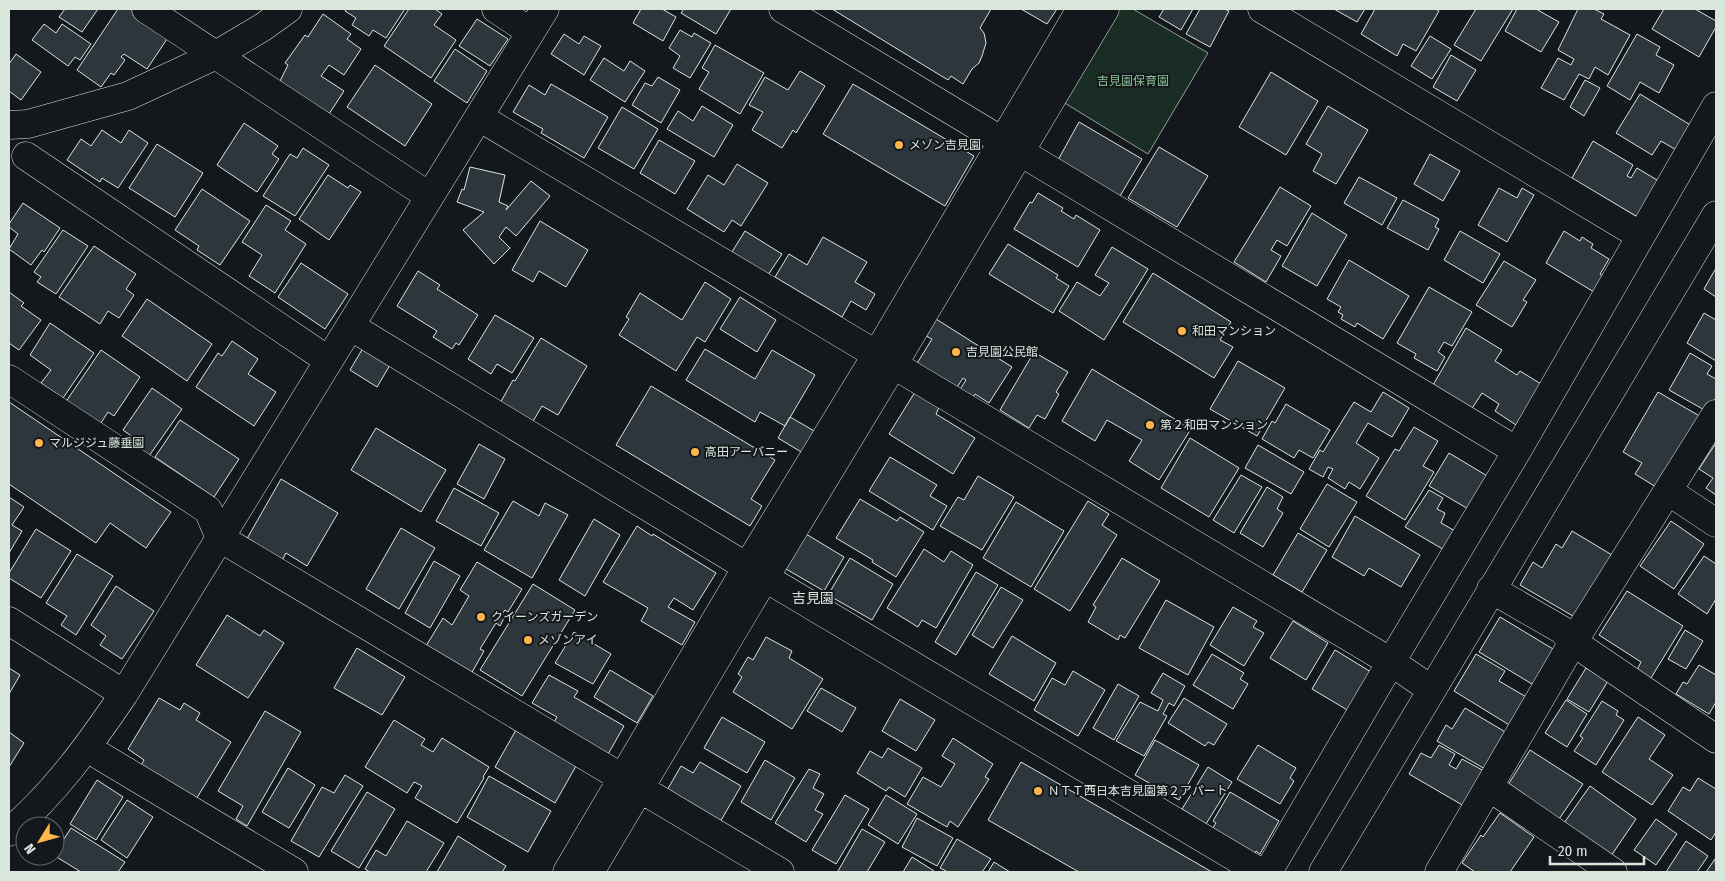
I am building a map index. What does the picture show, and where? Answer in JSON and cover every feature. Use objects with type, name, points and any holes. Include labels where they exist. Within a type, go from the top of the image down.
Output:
[{"type":"street","points":[[146,9],[429,196]]},
{"type":"street","points":[[288,9],[263,27],[216,55],[128,96],[18,124],[17,163],[328,360]]},
{"type":"street","points":[[496,9],[531,32]]},
{"type":"street","points":[[9,832],[41,801],[87,748],[124,694],[545,9]]},
{"type":"street","points":[[783,9],[1517,451]]},
{"type":"street","points":[[568,872],[631,784],[756,572],[885,360],[1011,146],[1081,9]]},
{"type":"street","points":[[1011,146],[1105,9]]},
{"type":"street","points":[[1262,9],[1641,236]]},
{"type":"street","points":[[1268,872],[1517,451],[1716,106]]},
{"type":"street","points":[[479,117],[1391,662],[1432,690]]},
{"type":"street","points":[[1323,872],[1716,216]]},
{"type":"street","points":[[350,326],[756,572],[1260,872]]},
{"type":"street","points":[[9,379],[208,510],[220,538],[780,872]]},
{"type":"street","points":[[1443,870],[1574,642],[1716,414]]},
{"type":"street","points":[[1668,491],[1716,523]]},
{"type":"street","points":[[1491,590],[1562,630],[1574,642],[1716,739]]},
{"type":"street","points":[[9,620],[124,694]]},
{"type":"street","points":[[87,748],[294,872]]},
{"type":"street","points":[[590,872],[631,784]]},
{"type":"street","points":[[1489,787],[1613,872]]},
{"type":"green space","name":"吉見園保育園","points":[[1118,9],[1133,9],[1208,53],[1148,154],[1063,102]]},
{"type":"building","points":[[65,9],[98,9],[82,32],[59,17]]},
{"type":"building","points":[[118,9],[130,9],[169,36],[147,69],[124,54],[121,57],[125,60],[114,75],[111,73],[101,87],[77,70]]},
{"type":"building","points":[[346,9],[405,9],[386,38],[373,30],[369,36],[352,25],[356,18],[345,11]]},
{"type":"building","points":[[409,9],[435,9],[442,14],[434,25],[456,40],[431,78],[384,46]]},
{"type":"building","points":[[641,9],[662,9],[676,17],[663,41],[633,23]]},
{"type":"building","points":[[684,9],[731,9],[716,34],[681,13]]},
{"type":"building","points":[[832,9],[991,9],[980,28],[984,33],[986,43],[982,56],[963,84],[951,76],[948,80]]},
{"type":"building","points":[[1021,9],[1057,9],[1047,24]]},
{"type":"building","points":[[1164,9],[1193,9],[1181,30],[1159,17]]},
{"type":"building","points":[[1200,9],[1224,9],[1229,11],[1210,47],[1186,34]]},
{"type":"building","points":[[1334,9],[1365,9],[1357,22]]},
{"type":"building","points":[[1375,9],[1435,9],[1439,11],[1416,51],[1403,44],[1397,56],[1361,34]]},
{"type":"building","points":[[1476,9],[1513,9],[1481,61],[1454,45]]},
{"type":"building","points":[[1517,9],[1536,9],[1559,22],[1541,52],[1505,31]]},
{"type":"building","points":[[1578,9],[1594,9],[1604,14],[1601,19],[1630,35],[1608,75],[1595,67],[1589,79],[1579,74],[1564,100],[1541,88],[1558,58],[1571,65],[1574,59],[1558,50]]},
{"type":"building","points":[[1664,9],[1695,9],[1716,21],[1716,27],[1699,57],[1652,29]]},
{"type":"building","points":[[323,14],[351,34],[347,39],[361,49],[344,75],[329,65],[321,76],[344,91],[329,114],[280,81],[288,65],[285,63],[305,35],[308,37]]},
{"type":"building","points":[[477,19],[508,39],[490,66],[459,46]]},
{"type":"building","points":[[44,24],[56,33],[62,24],[91,44],[80,60],[75,57],[68,66],[32,40]]},
{"type":"building","points":[[680,30],[692,37],[694,33],[711,43],[690,78],[673,68],[680,56],[669,48]]},
{"type":"building","points":[[564,34],[579,44],[584,36],[601,46],[584,75],[551,54]]},
{"type":"building","points":[[1637,34],[1660,47],[1656,55],[1674,65],[1659,93],[1640,82],[1630,100],[1607,86]]},
{"type":"building","points":[[1430,36],[1451,49],[1432,79],[1411,66]]},
{"type":"building","points":[[715,45],[764,73],[740,114],[699,89],[709,72],[702,68]]},
{"type":"building","points":[[455,49],[487,71],[467,103],[434,81]]},
{"type":"building","points":[[16,54],[41,72],[21,100],[9,91],[9,64]]},
{"type":"building","points":[[1451,55],[1476,70],[1457,101],[1433,87]]},
{"type":"building","points":[[604,58],[624,71],[630,61],[645,71],[625,102],[590,80]]},
{"type":"building","points":[[375,65],[432,104],[405,146],[347,107]]},
{"type":"building","points":[[800,71],[825,86],[796,133],[793,130],[782,148],[752,130],[763,112],[749,105],[765,77],[788,90]]},
{"type":"building","points":[[1271,72],[1318,101],[1286,155],[1239,127]]},
{"type":"building","points":[[658,77],[680,90],[661,123],[632,105],[645,83],[652,86]]},
{"type":"building","points":[[1585,80],[1600,88],[1584,116],[1570,107]]},
{"type":"building","points":[[551,84],[608,117],[584,158],[541,133],[543,129],[513,112],[529,85],[545,95]]},
{"type":"building","name":"メゾン吉見園","points":[[853,84],[974,156],[945,206],[823,134]]},
{"type":"building","points":[[1640,94],[1692,126],[1678,151],[1661,141],[1652,155],[1616,133]]},
{"type":"building","points":[[702,106],[733,125],[714,157],[667,129],[678,111],[693,121]]},
{"type":"building","points":[[1328,106],[1368,130],[1336,184],[1313,171],[1322,154],[1306,144]]},
{"type":"building","points":[[622,107],[658,129],[634,169],[598,148]]},
{"type":"building","points":[[1079,122],[1142,159],[1120,196],[1058,160]]},
{"type":"building","points":[[244,123],[278,146],[272,154],[279,159],[257,192],[217,165]]},
{"type":"building","points":[[102,130],[121,143],[129,130],[148,143],[118,188],[102,178],[100,182],[67,160],[81,139],[91,146]]},
{"type":"building","points":[[659,140],[695,161],[675,194],[640,173]]},
{"type":"building","points":[[1593,141],[1633,165],[1627,176],[1631,178],[1637,168],[1662,183],[1641,219],[1572,178]]},
{"type":"building","points":[[157,144],[203,173],[175,217],[129,188]]},
{"type":"building","points":[[1159,147],[1208,176],[1177,227],[1128,198]]},
{"type":"building","points":[[303,148],[329,165],[295,216],[263,196],[290,154],[297,158]]},
{"type":"building","points":[[1430,154],[1460,171],[1443,201],[1414,184]]},
{"type":"building","points":[[737,164],[768,183],[741,226],[732,220],[724,232],[687,209],[708,175],[724,185]]},
{"type":"building","points":[[470,167],[505,175],[499,202],[508,206],[506,210],[531,181],[550,196],[516,236],[506,227],[499,237],[510,248],[494,264],[463,230],[484,212],[457,202],[462,189],[464,190]]},
{"type":"building","points":[[328,175],[348,188],[350,185],[361,192],[329,240],[299,219]]},
{"type":"building","points":[[1359,177],[1397,198],[1382,225],[1344,203]]},
{"type":"building","points":[[1280,187],[1311,206],[1287,246],[1277,240],[1271,250],[1281,256],[1266,282],[1234,262]]},
{"type":"building","points":[[1499,188],[1517,198],[1522,188],[1534,195],[1507,242],[1478,225]]},
{"type":"building","points":[[202,189],[250,221],[220,265],[197,250],[199,246],[175,230]]},
{"type":"building","points":[[1038,193],[1063,208],[1061,211],[1074,219],[1076,215],[1100,230],[1078,267],[1014,229],[1030,202],[1032,203]]},
{"type":"building","points":[[1403,200],[1439,219],[1435,227],[1439,229],[1428,250],[1387,228]]},
{"type":"building","points":[[23,203],[60,228],[44,252],[42,250],[31,265],[9,249],[18,234],[9,227],[9,224]]},
{"type":"building","points":[[266,205],[291,221],[285,230],[306,244],[275,293],[249,276],[262,255],[242,242]]},
{"type":"building","points":[[1312,213],[1347,235],[1317,286],[1282,266]]},
{"type":"building","points":[[540,221],[588,250],[566,287],[539,271],[533,282],[512,270]]},
{"type":"building","points":[[63,230],[88,246],[56,294],[37,282],[41,277],[34,272]]},
{"type":"building","points":[[745,231],[782,254],[766,278],[730,255]]},
{"type":"building","points":[[1460,231],[1500,254],[1483,283],[1444,260]]},
{"type":"building","points":[[1564,231],[1580,241],[1582,237],[1593,244],[1591,248],[1609,259],[1600,274],[1603,276],[1594,292],[1546,263]]},
{"type":"building","points":[[823,237],[867,262],[855,282],[875,294],[866,310],[851,301],[842,317],[775,277],[789,254],[807,265]]},
{"type":"building","points":[[1008,244],[1058,275],[1056,278],[1069,286],[1053,313],[989,274]]},
{"type":"building","points":[[94,246],[136,274],[126,289],[134,295],[119,318],[108,311],[100,324],[59,297]]},
{"type":"building","points":[[1112,247],[1148,269],[1104,340],[1059,311],[1077,282],[1100,296],[1109,283],[1095,275]]},
{"type":"building","points":[[1349,260],[1409,296],[1383,339],[1357,323],[1355,327],[1341,319],[1343,315],[1338,312],[1341,307],[1327,299]]},
{"type":"building","points":[[1504,261],[1536,280],[1523,300],[1527,302],[1512,327],[1476,305]]},
{"type":"building","points":[[301,263],[348,294],[325,329],[278,297]]},
{"type":"building","points":[[1716,268],[1716,297],[1704,289]]},
{"type":"building","points":[[418,271],[440,285],[437,289],[478,315],[459,345],[456,343],[452,349],[433,337],[437,331],[397,306]]},
{"type":"building","name":"和田マンション","points":[[1153,273],[1231,322],[1220,340],[1233,347],[1214,378],[1123,322]]},
{"type":"building","points":[[705,282],[731,299],[705,342],[697,337],[676,371],[619,335],[629,319],[626,317],[640,293],[682,320]]},
{"type":"building","points":[[1429,287],[1472,312],[1452,346],[1444,342],[1438,352],[1445,357],[1437,371],[1414,358],[1416,354],[1397,343]]},
{"type":"building","points":[[9,292],[24,303],[21,306],[41,320],[19,350],[9,343]]},
{"type":"building","points":[[740,297],[776,320],[757,352],[720,329]]},
{"type":"building","points":[[147,299],[212,344],[187,381],[122,336]]},
{"type":"building","points":[[1704,313],[1716,320],[1716,361],[1687,343]]},
{"type":"building","points":[[495,315],[534,338],[512,373],[497,364],[491,374],[468,359]]},
{"type":"building","name":"吉見園公民館","points":[[936,319],[1012,367],[989,403],[975,394],[972,399],[959,391],[966,380],[963,378],[956,389],[916,365],[932,339],[926,336]]},
{"type":"building","points":[[50,323],[94,353],[63,398],[41,383],[51,370],[30,355]]},
{"type":"building","points":[[1466,328],[1502,350],[1495,361],[1517,375],[1520,371],[1541,384],[1516,425],[1495,411],[1499,404],[1482,393],[1471,410],[1433,385]]},
{"type":"building","points":[[541,338],[587,366],[558,415],[542,406],[532,423],[499,405]]},
{"type":"building","points":[[232,341],[258,359],[248,374],[276,392],[254,426],[196,387],[218,353],[222,356]]},
{"type":"building","points":[[363,348],[390,365],[377,387],[350,370]]},
{"type":"building","points":[[705,349],[755,379],[772,350],[815,375],[785,426],[760,412],[755,422],[686,380]]},
{"type":"building","points":[[101,350],[140,377],[114,416],[108,412],[99,426],[65,403]]},
{"type":"building","points":[[1034,352],[1068,372],[1056,392],[1059,394],[1045,419],[1037,415],[1029,428],[1000,410]]},
{"type":"building","points":[[1690,353],[1712,366],[1707,374],[1716,379],[1716,398],[1708,412],[1669,390]]},
{"type":"building","points":[[1238,361],[1285,388],[1257,436],[1210,409]]},
{"type":"building","name":"第２和田マンション","points":[[1092,369],[1191,429],[1159,480],[1129,461],[1142,440],[1107,420],[1095,441],[1062,421]]},
{"type":"building","name":"高田アーバニー","points":[[651,386],[775,460],[751,499],[762,506],[750,526],[616,445]]},
{"type":"building","points":[[152,388],[182,409],[149,456],[133,445],[137,440],[123,430]]},
{"type":"building","points":[[915,392],[940,405],[936,414],[975,438],[953,474],[889,434]]},
{"type":"building","points":[[1383,392],[1409,408],[1392,437],[1368,423],[1356,443],[1379,458],[1360,489],[1349,482],[1345,489],[1328,478],[1333,469],[1328,467],[1323,477],[1309,469],[1320,450],[1323,452],[1354,402],[1371,412]]},
{"type":"building","points":[[1658,392],[1703,418],[1661,490],[1635,474],[1642,463],[1623,452]]},
{"type":"building","name":"マルジジュ藤垂園","points":[[9,402],[171,512],[146,548],[110,523],[96,543],[9,484]]},
{"type":"building","points":[[1286,404],[1330,430],[1313,458],[1299,450],[1294,458],[1262,439],[1272,421],[1275,423]]},
{"type":"building","points":[[790,417],[816,432],[803,453],[778,438]]},
{"type":"building","points":[[180,420],[239,459],[214,497],[155,457]]},
{"type":"building","points":[[1414,427],[1438,441],[1423,466],[1434,472],[1405,520],[1366,496],[1395,449],[1399,451]]},
{"type":"building","points":[[376,428],[446,470],[421,512],[351,470]]},
{"type":"building","points":[[1190,438],[1239,468],[1209,517],[1161,488]]},
{"type":"building","points":[[1716,443],[1716,495],[1706,488],[1713,478],[1699,469]]},
{"type":"building","points":[[479,444],[505,459],[484,499],[457,484]]},
{"type":"building","points":[[1258,445],[1304,472],[1291,494],[1245,468]]},
{"type":"building","points":[[1449,453],[1489,477],[1470,510],[1429,486]]},
{"type":"building","points":[[890,457],[937,485],[930,496],[947,506],[933,530],[869,491]]},
{"type":"building","points":[[1241,475],[1262,487],[1234,533],[1213,520]]},
{"type":"building","points":[[978,476],[1014,497],[982,550],[940,526],[958,497],[964,500]]},
{"type":"building","points":[[281,479],[338,513],[307,566],[286,553],[280,564],[244,544]]},
{"type":"building","points":[[1327,484],[1357,502],[1329,547],[1300,529]]},
{"type":"building","points":[[1267,487],[1283,497],[1277,509],[1283,513],[1263,547],[1240,533]]},
{"type":"building","points":[[454,488],[499,513],[481,546],[436,521]]},
{"type":"building","points":[[1429,490],[1443,498],[1437,509],[1445,513],[1441,523],[1457,532],[1446,551],[1405,527]]},
{"type":"building","points":[[9,497],[24,507],[12,525],[22,531],[9,553]]},
{"type":"building","points":[[860,499],[897,521],[900,517],[924,532],[896,577],[872,562],[873,560],[836,538]]},
{"type":"building","points":[[513,501],[539,516],[545,503],[568,515],[532,578],[484,550]]},
{"type":"building","points":[[1088,501],[1109,514],[1102,525],[1117,535],[1070,611],[1034,589]]},
{"type":"building","points":[[1016,502],[1064,531],[1031,587],[983,558]]},
{"type":"building","points":[[1355,516],[1420,555],[1401,587],[1369,568],[1364,576],[1332,557]]},
{"type":"building","points":[[594,519],[620,535],[585,596],[559,580]]},
{"type":"building","points":[[1671,521],[1704,544],[1674,589],[1640,566]]},
{"type":"building","points":[[637,526],[716,573],[693,610],[674,598],[668,607],[695,622],[682,645],[641,621],[648,608],[603,582]]},
{"type":"building","points":[[401,528],[435,548],[399,609],[366,589]]},
{"type":"building","points":[[36,529],[71,551],[41,598],[9,578],[9,573]]},
{"type":"building","points":[[1572,531],[1612,555],[1578,619],[1520,585],[1533,562],[1542,568],[1556,544],[1562,548]]},
{"type":"building","points":[[1298,533],[1327,550],[1302,592],[1273,575]]},
{"type":"building","points":[[806,534],[844,557],[824,591],[786,569]]},
{"type":"building","points":[[924,549],[944,562],[951,551],[973,565],[936,628],[922,620],[918,627],[887,608]]},
{"type":"building","points":[[77,554],[113,576],[76,635],[61,625],[67,616],[46,603]]},
{"type":"building","points":[[1704,556],[1716,564],[1716,599],[1707,614],[1678,594]]},
{"type":"building","points":[[850,558],[893,584],[872,620],[828,595]]},
{"type":"building","points":[[1122,558],[1160,581],[1125,638],[1120,635],[1118,640],[1088,622],[1096,607],[1093,605]]},
{"type":"building","points":[[434,561],[460,576],[430,628],[405,613]]},
{"type":"building","name":"クイーンズガーデン","points":[[477,562],[522,589],[508,612],[505,610],[502,614],[505,616],[500,626],[496,623],[480,649],[484,651],[471,674],[426,646],[443,618],[452,625],[469,596],[460,590]]},
{"type":"building","points":[[976,572],[998,585],[956,655],[935,642]]},
{"type":"building","name":"メゾンアイ","points":[[533,584],[575,610],[522,696],[480,670]]},
{"type":"building","points":[[116,586],[154,611],[122,659],[100,645],[106,636],[91,625]]},
{"type":"building","points":[[1001,587],[1023,600],[993,648],[972,635]]},
{"type":"building","points":[[1627,591],[1683,626],[1649,681],[1636,672],[1641,662],[1599,635]]},
{"type":"building","points":[[1166,600],[1214,627],[1188,675],[1139,648]]},
{"type":"building","points":[[1233,607],[1257,621],[1253,627],[1264,633],[1244,666],[1210,645]]},
{"type":"building","points":[[227,615],[260,636],[264,630],[284,643],[248,698],[196,665]]},
{"type":"building","points":[[1500,617],[1558,652],[1537,687],[1479,652]]},
{"type":"building","points":[[1293,621],[1328,643],[1306,680],[1270,658]]},
{"type":"building","points":[[1685,630],[1703,641],[1686,669],[1668,659]]},
{"type":"building","points":[[574,632],[611,654],[593,684],[555,663]]},
{"type":"building","points":[[1012,636],[1056,663],[1034,701],[989,674]]},
{"type":"building","points":[[766,637],[792,651],[789,658],[823,679],[792,729],[733,692],[742,677],[738,674],[748,657],[753,660]]},
{"type":"building","points":[[357,648],[405,677],[382,715],[334,688]]},
{"type":"building","points":[[1335,650],[1371,672],[1349,711],[1312,689]]},
{"type":"building","points":[[1212,654],[1244,673],[1240,679],[1248,684],[1233,709],[1193,685]]},
{"type":"building","points":[[1476,654],[1505,671],[1499,681],[1528,698],[1511,726],[1454,691]]},
{"type":"building","points":[[1699,665],[1716,675],[1716,702],[1709,714],[1676,694],[1683,682],[1687,684]]},
{"type":"building","points":[[9,668],[20,675],[9,694]]},
{"type":"building","points":[[1586,668],[1608,681],[1589,712],[1567,699]]},
{"type":"building","points":[[610,670],[653,696],[637,723],[594,697]]},
{"type":"building","points":[[1073,671],[1105,690],[1078,736],[1034,710],[1052,678],[1065,685]]},
{"type":"building","points":[[1163,673],[1185,686],[1174,706],[1169,703],[1163,714],[1167,716],[1144,756],[1116,741],[1140,702],[1158,711],[1163,700],[1151,693]]},
{"type":"building","points":[[549,675],[578,691],[574,697],[624,726],[607,756],[553,724],[557,717],[532,703]]},
{"type":"building","points":[[1118,684],[1139,696],[1114,740],[1093,728]]},
{"type":"building","points":[[821,688],[856,708],[842,732],[807,711]]},
{"type":"building","points":[[159,698],[180,710],[184,703],[200,713],[196,720],[231,742],[195,801],[140,767],[144,760],[128,749]]},
{"type":"building","points":[[1184,698],[1227,724],[1214,745],[1208,742],[1205,746],[1168,723]]},
{"type":"building","points":[[900,699],[935,720],[916,751],[882,731]]},
{"type":"building","points":[[1566,700],[1587,714],[1567,747],[1545,733]]},
{"type":"building","points":[[1602,701],[1618,711],[1616,715],[1624,720],[1596,765],[1574,751],[1583,738],[1580,736]]},
{"type":"building","points":[[1465,708],[1507,733],[1485,769],[1437,741],[1446,725],[1452,729]]},
{"type":"building","points":[[265,711],[301,732],[247,826],[236,819],[243,806],[218,791]]},
{"type":"building","points":[[722,717],[765,742],[747,773],[704,748]]},
{"type":"building","points":[[1638,717],[1665,735],[1649,759],[1673,775],[1652,805],[1602,772]]},
{"type":"building","points":[[394,720],[425,739],[421,745],[433,752],[442,738],[489,767],[457,823],[415,798],[422,786],[414,782],[407,793],[365,767]]},
{"type":"building","points":[[516,730],[576,766],[555,803],[495,767]]},
{"type":"building","points":[[9,732],[24,743],[9,767]]},
{"type":"building","points":[[953,738],[993,764],[985,777],[989,779],[958,827],[950,821],[947,827],[907,804],[923,777],[941,787],[955,764],[942,756]]},
{"type":"building","points":[[1155,740],[1199,765],[1179,800],[1135,775]]},
{"type":"building","points":[[1258,745],[1296,768],[1290,778],[1294,781],[1280,804],[1237,779]]},
{"type":"building","points":[[1439,745],[1455,754],[1449,765],[1456,769],[1462,759],[1484,771],[1464,806],[1409,774],[1421,753],[1431,758]]},
{"type":"building","points":[[888,748],[922,768],[905,797],[889,787],[886,791],[857,773],[870,751],[882,758]]},
{"type":"building","points":[[1530,750],[1583,784],[1557,822],[1506,788]]},
{"type":"building","points":[[765,760],[795,778],[771,820],[741,802]]},
{"type":"building","points":[[700,762],[741,786],[720,822],[666,792],[681,766],[693,773]]},
{"type":"building","name":"ＮＴＴ西日本吉見園第２アパート","points":[[1021,762],[1212,872],[1079,872],[988,820]]},
{"type":"building","points":[[1208,767],[1232,782],[1206,824],[1182,809]]},
{"type":"building","points":[[288,768],[315,785],[289,828],[262,812]]},
{"type":"building","points":[[809,769],[820,774],[813,788],[824,794],[815,810],[823,814],[806,842],[775,823]]},
{"type":"building","points":[[345,775],[363,786],[319,857],[291,841],[322,787],[334,793]]},
{"type":"building","points":[[489,776],[551,811],[528,852],[467,817]]},
{"type":"building","points":[[1698,778],[1716,789],[1716,832],[1711,840],[1668,811],[1683,787],[1690,791]]},
{"type":"building","points":[[97,780],[123,797],[96,840],[70,824]]},
{"type":"building","points":[[1590,786],[1636,819],[1611,856],[1564,823]]},
{"type":"building","points":[[367,792],[395,809],[359,868],[331,851]]},
{"type":"building","points":[[1230,792],[1279,821],[1260,854],[1256,851],[1253,858],[1210,832],[1216,823],[1213,821]]},
{"type":"building","points":[[845,795],[869,809],[836,864],[812,850]]},
{"type":"building","points":[[886,795],[917,814],[898,844],[868,825]]},
{"type":"building","points":[[127,800],[153,817],[127,858],[101,840]]},
{"type":"building","points":[[1500,813],[1534,837],[1510,872],[1475,872],[1462,863],[1481,835],[1483,837]]},
{"type":"building","points":[[917,818],[953,838],[937,866],[902,847]]},
{"type":"building","points":[[1656,819],[1677,834],[1656,865],[1634,850]]},
{"type":"building","points":[[407,821],[444,843],[426,872],[370,872],[365,869],[376,850],[386,856]]},
{"type":"building","points":[[71,828],[125,862],[118,872],[81,872],[65,862],[65,837]]},
{"type":"building","points":[[862,829],[885,842],[867,872],[838,871]]},
{"type":"building","points":[[458,836],[506,866],[502,872],[437,872]]},
{"type":"building","points":[[957,839],[991,859],[982,872],[948,872],[940,868]]},
{"type":"building","points":[[1686,841],[1708,856],[1697,872],[1666,872]]},
{"type":"building","points":[[912,857],[934,871],[903,872]]},
{"type":"building","points":[[1715,859],[1716,872],[1706,872]]},
{"type":"building","points":[[994,862],[1010,872],[988,872]]},
{"type":"place","name":"メゾン吉見園","points":[[899,145]]},
{"type":"place","name":"和田マンション","points":[[1182,331]]},
{"type":"place","name":"吉見園公民館","points":[[956,352]]},
{"type":"place","name":"第２和田マンション","points":[[1150,425]]},
{"type":"place","name":"マルジジュ藤垂園","points":[[39,443]]},
{"type":"place","name":"高田アーバニー","points":[[695,452]]},
{"type":"place","name":"クイーンズガーデン","points":[[481,617]]},
{"type":"place","name":"メゾンアイ","points":[[528,640]]},
{"type":"place","name":"ＮＴＴ西日本吉見園第２アパート","points":[[1038,791]]},
{"type":"district","name":"吉見園","points":[[813,598]]}]
